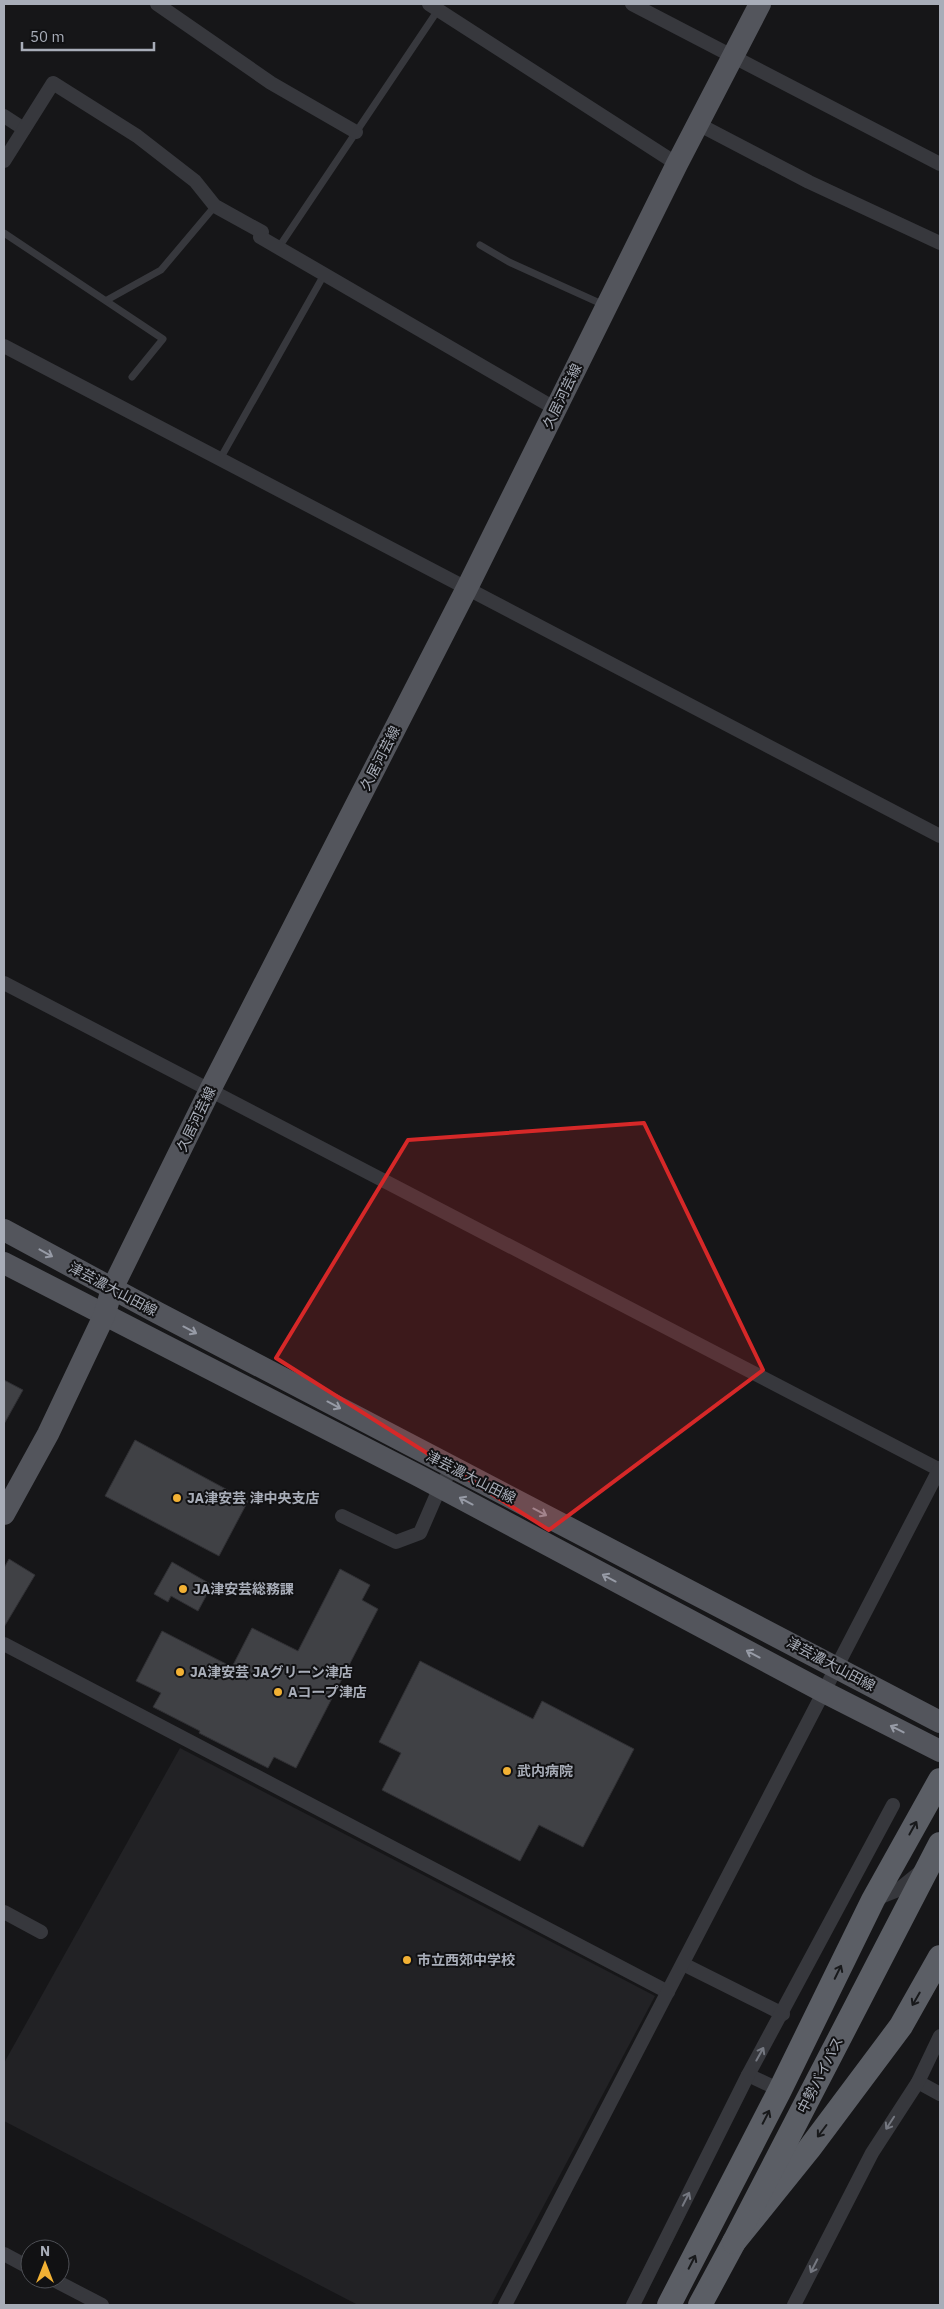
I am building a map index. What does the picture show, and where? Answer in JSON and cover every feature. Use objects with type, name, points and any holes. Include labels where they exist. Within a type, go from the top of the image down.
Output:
[{"type":"highway","points":[[669,2305],[780,2090],[873,1900],[940,1780]]},
{"type":"highway","name":"中勢バイパス","points":[[700,2305],[940,1844]]},
{"type":"highway","points":[[734,2242],[809,2149],[901,2026],[940,1956]]},
{"type":"main road","name":"久居河芸線","points":[[4,1514],[48,1434],[104,1316],[112,1289],[210,1090],[467,588],[677,164],[760,4]]},
{"type":"main road","name":"津芸濃大山田線","points":[[4,1230],[112,1289],[940,1722]]},
{"type":"main road","name":"津芸濃大山田線","points":[[4,1262],[104,1316],[440,1487],[824,1692],[940,1751]]},
{"type":"street","points":[[157,4],[271,83],[356,132]]},
{"type":"street","points":[[632,4],[940,164]]},
{"type":"street","points":[[433,7],[677,164]]},
{"type":"street","points":[[4,161],[53,83],[137,136],[195,180],[215,206],[262,232],[260,237],[325,273],[556,409]]},
{"type":"street","points":[[4,116],[24,129]]},
{"type":"street","points":[[698,124],[809,182],[940,243]]},
{"type":"street","points":[[4,346],[940,836]]},
{"type":"street","points":[[4,983],[940,1469],[505,2305]]},
{"type":"street","points":[[342,1516],[396,1542],[420,1533],[440,1487],[453,1467]]},
{"type":"street","points":[[4,1644],[668,1992]]},
{"type":"street","points":[[633,2305],[748,2075],[783,2014],[893,1805]]},
{"type":"street","points":[[873,1900],[898,1890],[940,1856]]},
{"type":"street","points":[[4,1912],[41,1932]]},
{"type":"street","points":[[683,1964],[783,2014]]},
{"type":"street","points":[[794,2305],[872,2153],[918,2082],[940,2036]]},
{"type":"street","points":[[748,2075],[780,2090]]},
{"type":"street","points":[[918,2082],[940,2094]]},
{"type":"street","points":[[4,2254],[20,2263]]},
{"type":"street","points":[[70,2288],[102,2305]]},
{"type":"lane","points":[[279,247],[356,132],[433,7]]},
{"type":"lane","points":[[107,300],[161,270],[215,206]]},
{"type":"lane","points":[[4,233],[163,339],[132,377]]},
{"type":"lane","points":[[480,245],[509,262],[607,306]]},
{"type":"lane","points":[[220,459],[325,273]]},
{"type":"highlighted area","points":[[644,1123],[763,1370],[549,1530],[276,1358],[408,1140]]},
{"type":"shaded area","points":[[180,1748],[655,1996],[491,2305],[358,2305],[4,2121],[4,2063]]},
{"type":"building","points":[[4,1380],[23,1390],[4,1424]]},
{"type":"building","name":"JA津安芸 津中央支店","points":[[135,1440],[248,1501],[219,1556],[105,1496]]},
{"type":"building","points":[[9,1559],[35,1575],[4,1627],[4,1568]]},
{"type":"building","name":"JA津安芸総務課","points":[[172,1562],[212,1585],[198,1611],[171,1596],[168,1602],[154,1594]]},
{"type":"building","name":"Aコープ津店","points":[[340,1569],[370,1585],[362,1600],[378,1609],[296,1768],[274,1757],[268,1768],[199,1733],[200,1731],[153,1707],[161,1693],[136,1681],[162,1631],[232,1667],[252,1628],[298,1651]]},
{"type":"building","name":"武内病院","points":[[420,1661],[533,1719],[542,1701],[634,1749],[583,1847],[539,1825],[520,1861],[382,1790],[401,1753],[379,1742]]},
{"type":"place","name":"JA津安芸 津中央支店","points":[[177,1498]]},
{"type":"place","name":"JA津安芸総務課","points":[[183,1589]]},
{"type":"place","name":"JA津安芸 JAグリーン津店","points":[[180,1672]]},
{"type":"place","name":"Aコープ津店","points":[[278,1692]]},
{"type":"place","name":"武内病院","points":[[507,1771]]},
{"type":"place","name":"市立西郊中学校","points":[[407,1960]]}]
